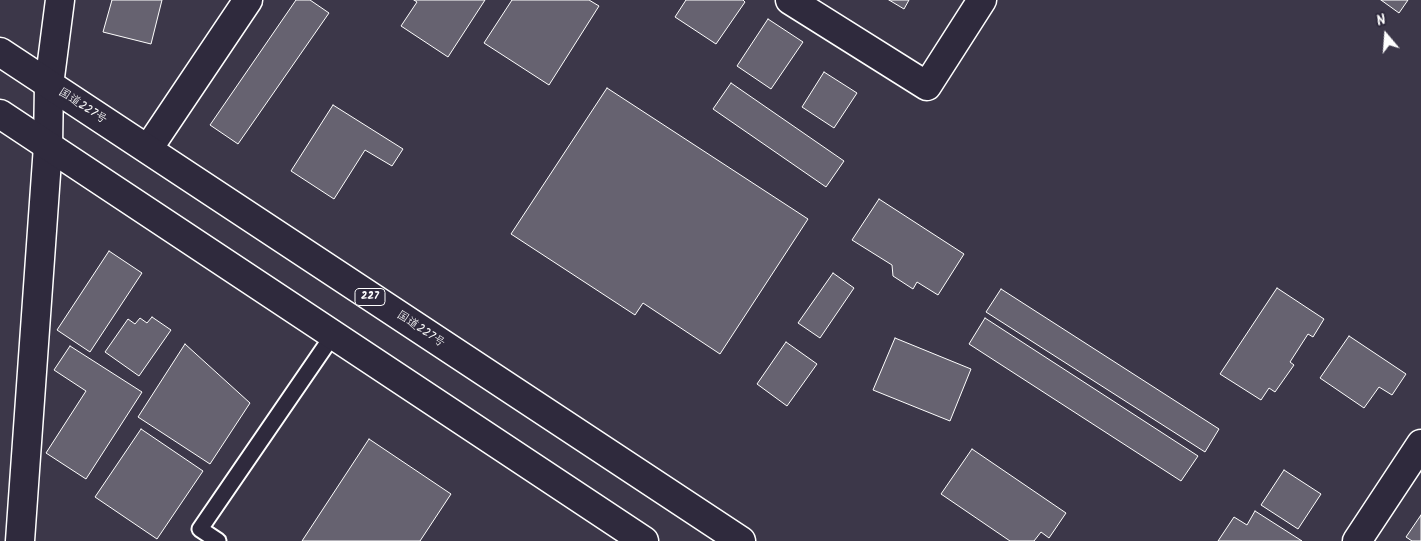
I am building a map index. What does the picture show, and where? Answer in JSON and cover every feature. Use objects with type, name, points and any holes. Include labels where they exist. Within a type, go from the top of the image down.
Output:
[{"type":"main road","points":[[20,541],[48,146],[49,85],[60,0]]},
{"type":"main road","points":[[148,150],[248,0]]},
{"type":"main road","points":[[790,0],[927,86],[982,0]]},
{"type":"main road","name":"国道227号","points":[[0,52],[741,541]]},
{"type":"main road","points":[[0,114],[644,541]]},
{"type":"main road","points":[[1357,541],[1418,456]]},
{"type":"lane","points":[[218,541],[200,528],[333,335]]},
{"type":"building","points":[[112,0],[162,0],[151,44],[103,32]]},
{"type":"building","points":[[296,0],[310,0],[329,13],[238,144],[210,125]]},
{"type":"building","points":[[414,0],[485,0],[448,57],[401,26],[417,2]]},
{"type":"building","points":[[512,0],[589,0],[599,6],[549,85],[484,43]]},
{"type":"building","points":[[686,0],[743,0],[745,2],[716,44],[675,17]]},
{"type":"building","points":[[889,0],[909,0],[904,9]]},
{"type":"building","points":[[1381,0],[1408,0],[1399,13]]},
{"type":"building","points":[[768,19],[803,42],[771,89],[737,66]]},
{"type":"building","points":[[824,72],[857,93],[834,128],[802,107]]},
{"type":"building","points":[[731,83],[844,161],[826,187],[713,109]]},
{"type":"building","points":[[607,88],[808,219],[720,354],[643,303],[635,315],[511,234]]},
{"type":"building","points":[[333,105],[403,149],[392,166],[365,150],[334,199],[291,171]]},
{"type":"building","points":[[879,199],[964,254],[938,295],[917,282],[913,289],[893,276],[892,265],[852,240]]},
{"type":"building","points":[[109,251],[142,273],[90,352],[57,330]]},
{"type":"building","points":[[833,273],[854,288],[820,338],[798,323]]},
{"type":"building","points":[[1277,288],[1324,319],[1313,337],[1308,334],[1290,362],[1294,365],[1275,392],[1269,388],[1261,400],[1220,374]]},
{"type":"building","points":[[1001,289],[1219,429],[1205,452],[986,312]]},
{"type":"building","points":[[152,317],[171,330],[139,376],[105,352],[128,319],[135,324],[140,318],[147,323]]},
{"type":"building","points":[[985,318],[1198,456],[1181,481],[969,344]]},
{"type":"building","points":[[1349,336],[1406,374],[1392,395],[1379,387],[1364,408],[1320,378]]},
{"type":"building","points":[[895,338],[971,369],[950,421],[873,390]]},
{"type":"building","points":[[786,342],[817,364],[787,406],[757,384]]},
{"type":"building","points":[[185,344],[250,403],[210,464],[138,417]]},
{"type":"building","points":[[70,346],[142,392],[86,479],[46,453],[86,391],[54,370]]},
{"type":"building","points":[[141,429],[203,471],[157,539],[95,497]]},
{"type":"building","points":[[369,439],[451,494],[420,541],[302,541]]},
{"type":"building","points":[[972,449],[1066,513],[1049,538],[1041,532],[1034,541],[1010,541],[941,494]]},
{"type":"building","points":[[1284,470],[1321,494],[1298,529],[1261,505]]},
{"type":"building","points":[[1255,511],[1302,541],[1218,541],[1234,517],[1247,525]]},
{"type":"building","points":[[1421,515],[1421,541],[1412,541],[1406,537]]}]
